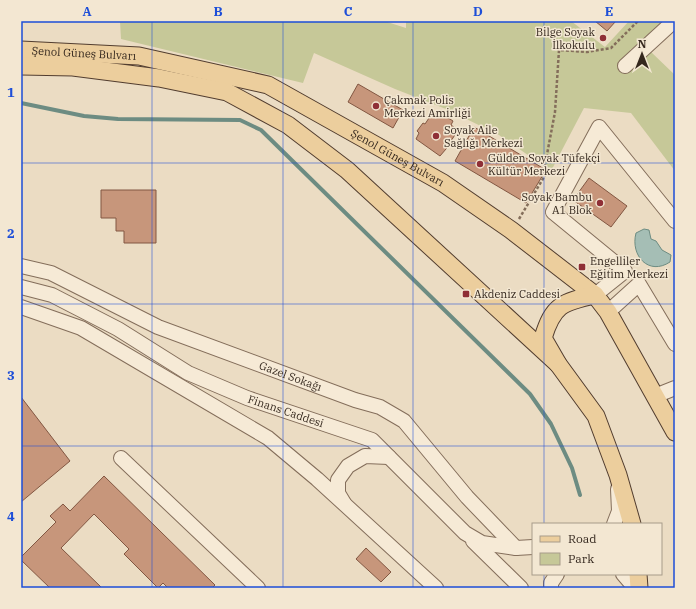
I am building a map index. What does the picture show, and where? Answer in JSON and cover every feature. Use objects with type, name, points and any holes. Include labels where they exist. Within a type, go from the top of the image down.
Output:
[{"type":"main road","name":"Şenol Güneş Bulvarı","points":[[21,50],[139,56],[268,85],[443,183],[511,230],[595,295],[608,312],[675,432]]},
{"type":"main road","points":[[21,66],[51,73],[142,82],[158,86],[166,84],[168,80],[166,69],[158,60]]},
{"type":"main road","points":[[168,80],[227,92],[288,124],[347,170],[558,364]]},
{"type":"main road","points":[[595,295],[563,303],[557,308],[548,322],[543,338],[558,364],[596,416],[618,475],[632,523]]},
{"type":"main road","points":[[638,575],[639,588]]},
{"type":"street","points":[[625,66],[674,21]]},
{"type":"street","points":[[595,295],[625,271],[553,212],[599,128],[675,221]]},
{"type":"street","name":"Gazel Sokağı","points":[[21,266],[51,273],[158,327],[355,400],[380,407],[404,421],[467,497],[516,548]]},
{"type":"street","points":[[608,312],[639,284],[675,344]]},
{"type":"street","name":"Finans Caddesi","points":[[21,288],[52,295],[118,329],[188,373],[247,398],[372,440],[466,534],[482,543],[516,548],[532,547]]},
{"type":"street","points":[[21,307],[81,328],[268,438],[346,505],[436,588]]},
{"type":"street","points":[[655,396],[675,388]]},
{"type":"street","points":[[346,505],[338,493],[338,480],[348,466],[365,456],[390,457]]},
{"type":"street","points":[[121,458],[258,588]]},
{"type":"street","points":[[614,523],[619,512],[618,475]]},
{"type":"street","points":[[466,534],[521,588]]},
{"type":"street","points":[[419,571],[424,588]]},
{"type":"street","points":[[551,588],[551,583],[556,575]]},
{"type":"street","points":[[624,575],[635,588]]},
{"type":"path","points":[[511,230],[548,172],[545,165],[555,112],[559,50],[588,52],[611,48],[638,21]]},
{"type":"green space","points":[[120,21],[384,21],[406,28],[406,21],[571,21],[605,47],[629,21],[672,21],[630,50],[650,51],[675,75],[675,171],[631,113],[584,108],[551,171],[499,135],[446,109],[395,89],[314,53],[303,83],[121,39]]},
{"type":"water","points":[[644,229],[649,230],[651,239],[656,241],[662,250],[671,255],[670,262],[662,266],[655,267],[648,265],[639,256],[636,249],[636,233]]},
{"type":"building","points":[[595,21],[616,21],[607,31]]},
{"type":"building","name":"Çakmak Polis Merkezi Amirliği","points":[[358,84],[403,110],[393,128],[348,102]]},
{"type":"building","name":"Soyak Aile Sağlığı Merkezi","points":[[433,112],[441,116],[442,114],[453,121],[451,125],[458,130],[451,141],[452,142],[440,156],[416,139],[419,133],[417,131],[423,123],[425,124]]},
{"type":"building","points":[[474,127],[546,170],[526,203],[455,161]]},
{"type":"building","name":"Soyak Bambu A1 Blok","points":[[589,178],[627,206],[611,227],[573,200]]},
{"type":"building","points":[[101,190],[156,190],[156,243],[124,243],[124,231],[116,231],[116,218],[101,218]]},
{"type":"building","points":[[21,397],[70,461],[21,502]]},
{"type":"building","points":[[104,476],[215,585],[212,588],[168,588],[163,583],[158,588],[124,554],[129,549],[94,514],[61,548],[102,588],[50,588],[21,560],[21,557],[56,522],[50,516],[63,504],[70,511]]},
{"type":"building","points":[[366,548],[391,572],[381,582],[356,559]]},
{"type":"waterway","points":[[21,103],[84,116],[118,119],[240,120],[261,130],[530,394],[551,424],[572,468],[580,495]]},
{"type":"place","name":"Bilge Soyak İlkokulu","points":[[603,38]]},
{"type":"place","name":"Çakmak Polis Merkezi Amirliği","points":[[376,106]]},
{"type":"place","name":"Soyak Aile Sağlığı Merkezi","points":[[436,136]]},
{"type":"place","name":"Gülden Soyak Tüfekçi Kültür Merkezi","points":[[480,164]]},
{"type":"place","name":"Soyak Bambu A1 Blok","points":[[600,203]]},
{"type":"place","name":"Engelliler Eğitim Merkezi","points":[[582,267]]},
{"type":"place","name":"Akdeniz Caddesi","points":[[466,294]]}]
